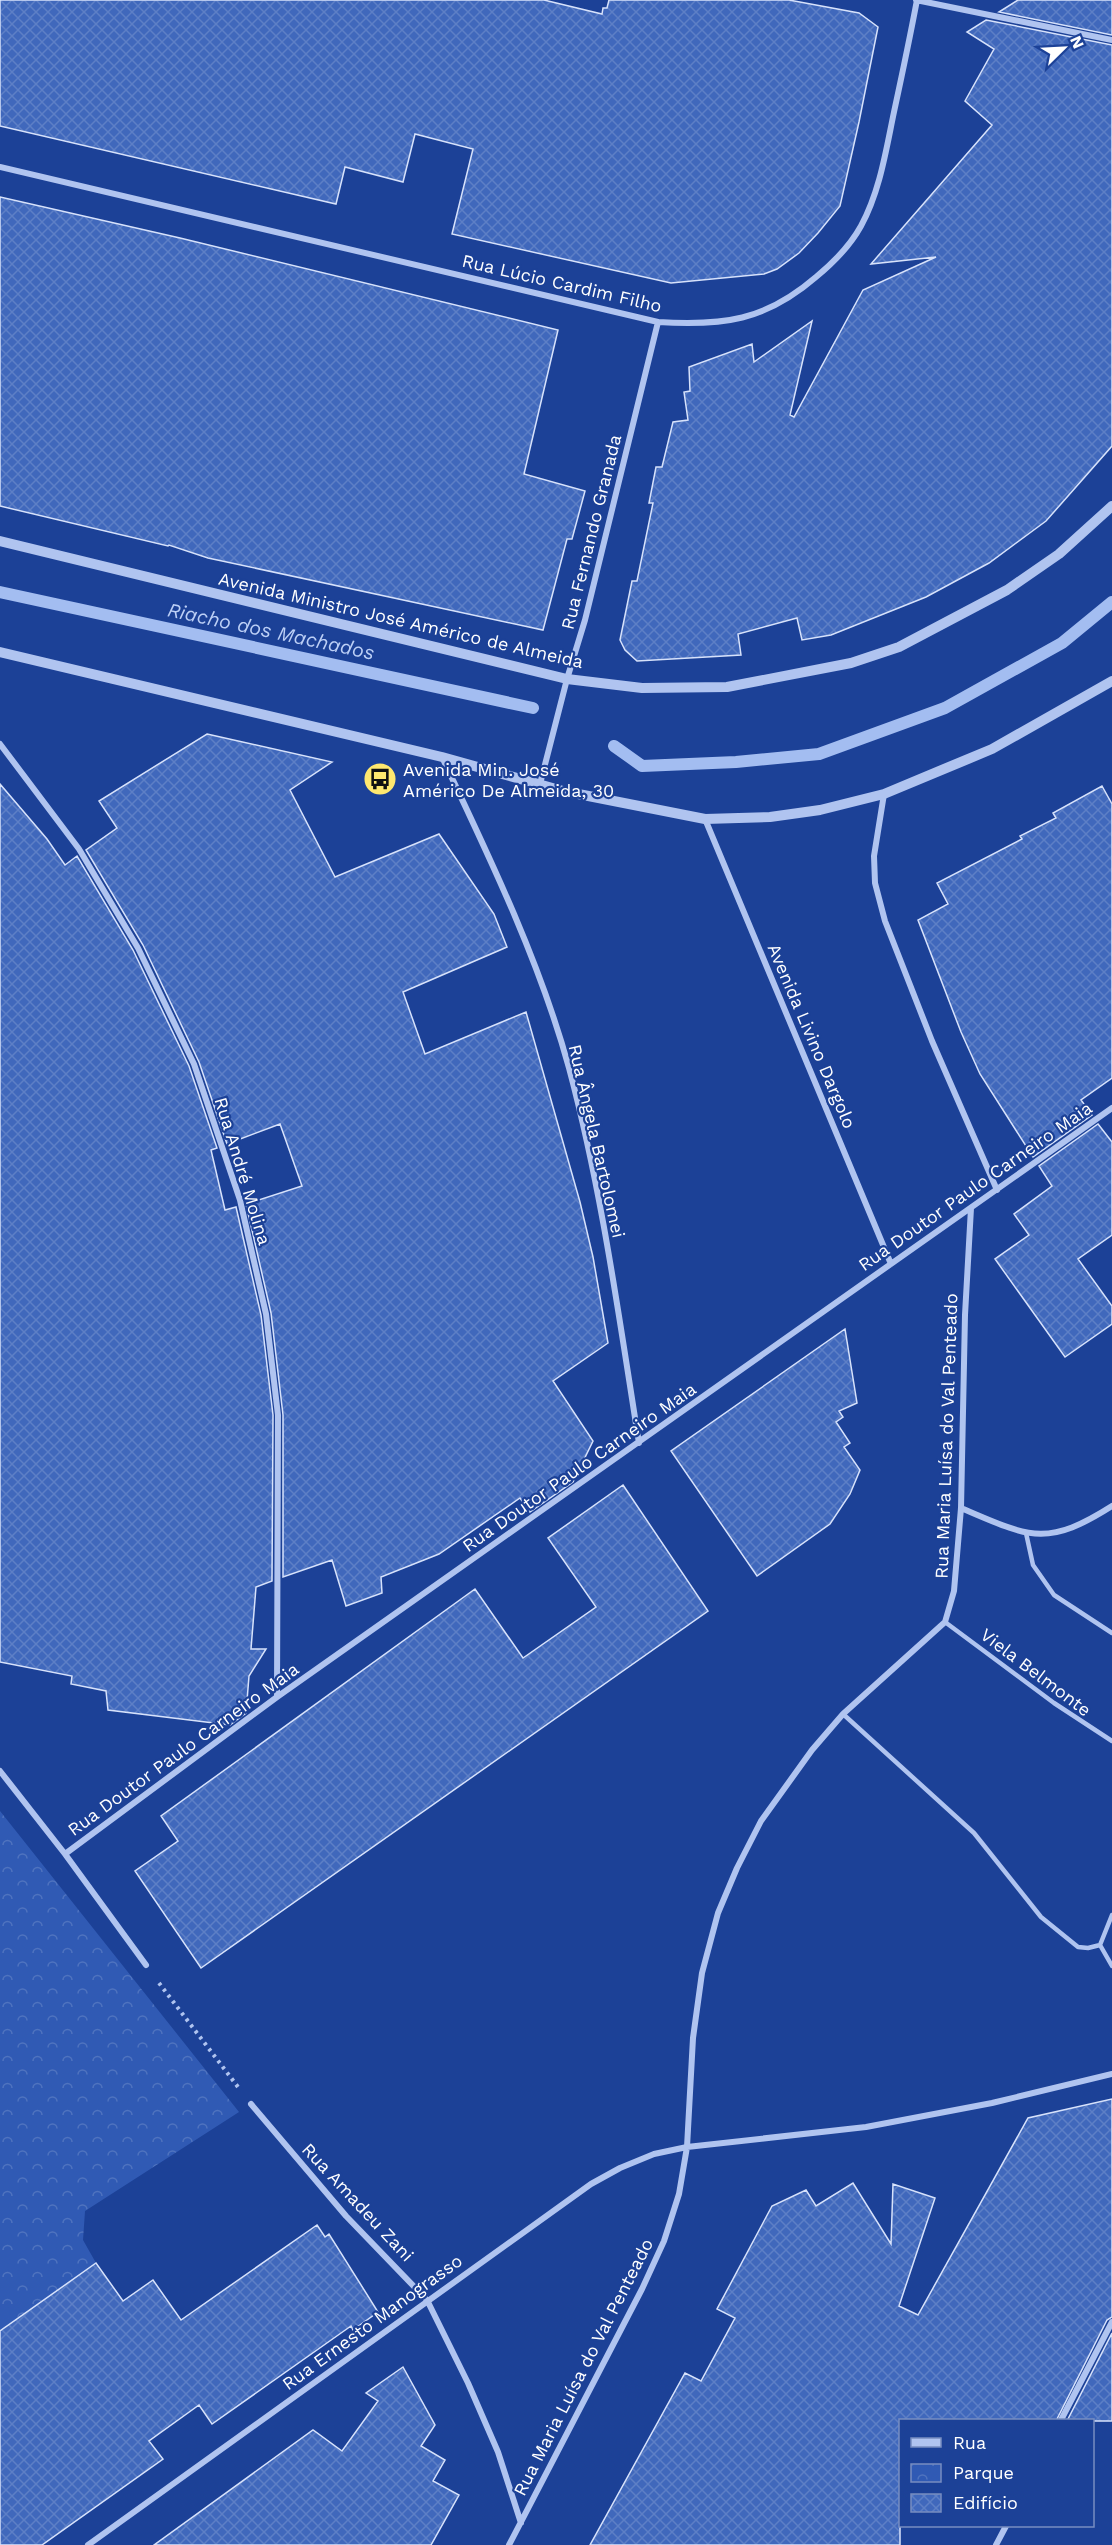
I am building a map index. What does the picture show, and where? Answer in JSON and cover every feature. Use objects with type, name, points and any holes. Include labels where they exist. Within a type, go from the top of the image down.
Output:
[{"type":"street","points":[[916,0],[1112,40]]},
{"type":"street","name":"Rua Lúcio Cardim Filho","points":[[0,167],[658,322],[696,324],[728,321],[763,312],[795,295],[835,261],[860,226],[878,183],[916,0]]},
{"type":"street","name":"Rua Fernando Granada","points":[[540,784],[567,678],[585,620],[658,322]]},
{"type":"street","name":"Avenida Ministro José Américo de Almeida","points":[[0,541],[567,678],[642,687],[727,687],[851,663],[899,646],[1007,590],[1059,554],[1112,506]]},
{"type":"street","points":[[0,652],[442,757],[563,791],[705,819],[780,816],[820,810],[884,794],[992,749],[1112,681]]},
{"type":"street","name":"Rua André Molina","points":[[0,744],[79,849],[138,948],[194,1064],[240,1200],[266,1314],[278,1415],[276,1697]]},
{"type":"street","name":"Rua Ângela Bartolomei","points":[[442,757],[501,884],[534,968],[568,1067],[592,1167],[639,1443]]},
{"type":"street","points":[[884,794],[874,856],[875,883],[885,921],[932,1041],[997,1190]]},
{"type":"street","name":"Avenida Livino Dargolo","points":[[705,819],[891,1264]]},
{"type":"street","name":"Rua Doutor Paulo Carneiro Maia","points":[[66,1854],[276,1697],[1112,1108]]},
{"type":"street","name":"Rua Maria Luísa do Val Penteado","points":[[509,2545],[642,2289],[664,2241],[679,2194],[687,2147],[693,2038],[700,1984],[718,1913],[737,1868],[761,1821],[812,1750],[843,1714],[945,1622],[954,1591],[961,1508],[965,1315],[971,1208]]},
{"type":"street","points":[[961,1508],[1026,1533],[1063,1532],[1112,1506]]},
{"type":"street","points":[[0,1771],[66,1854],[146,1965]]},
{"type":"street","name":"Rua Ernesto Manograsso","points":[[88,2545],[427,2300],[591,2184],[620,2168],[654,2154],[687,2147],[866,2127],[992,2103],[1112,2074]]},
{"type":"street","name":"Rua Amadeu Zani","points":[[251,2104],[346,2216],[427,2300],[468,2383],[498,2452],[521,2523]]},
{"type":"street","points":[[1062,2419],[1112,2322]]},
{"type":"street","points":[[996,2545],[1005,2527]]},
{"type":"lane","points":[[1026,1533],[1033,1565],[1054,1595],[1112,1633]]},
{"type":"lane","name":"Viela Belmonte","points":[[945,1622],[1054,1703],[1112,1741]]},
{"type":"lane","points":[[843,1714],[974,1833],[1048,1923],[1078,1947],[1088,1948],[1100,1945]]},
{"type":"lane","points":[[1100,1945],[1112,1915]]},
{"type":"lane","points":[[1100,1945],[1112,1966]]},
{"type":"path","points":[[146,1965],[251,2104]]},
{"type":"green space","points":[[0,1811],[239,2112],[85,2211],[83,2240],[96,2263],[0,2331]]},
{"type":"building","points":[[0,0],[544,0],[602,14],[609,0],[789,0],[859,13],[878,27],[840,206],[799,253],[777,269],[764,274],[671,283],[452,234],[473,149],[415,134],[403,182],[345,167],[336,204],[0,126]]},
{"type":"building","points":[[1018,0],[1112,0],[1112,35],[999,12]]},
{"type":"building","points":[[986,20],[1112,45],[1112,446],[1046,521],[989,563],[926,597],[831,635],[802,640],[797,618],[738,634],[741,655],[637,661],[625,650],[620,640],[632,581],[637,581],[653,503],[649,503],[656,467],[662,467],[673,422],[688,420],[684,392],[690,391],[689,367],[752,344],[754,362],[812,321],[790,415],[794,417],[863,290],[936,257],[871,264],[992,125],[965,101],[994,49],[967,32]]},
{"type":"building","points":[[0,197],[180,238],[558,330],[524,474],[585,491],[572,539],[567,539],[543,630],[208,558],[169,545],[0,506]]},
{"type":"building","points":[[207,734],[332,762],[290,790],[335,877],[439,834],[494,914],[507,947],[403,992],[425,1054],[526,1012],[580,1202],[593,1257],[608,1343],[553,1381],[593,1441],[573,1482],[530,1512],[520,1498],[439,1554],[381,1577],[382,1593],[346,1606],[332,1560],[283,1577],[283,1415],[271,1313],[246,1204],[302,1186],[280,1124],[227,1144],[199,1062],[143,945],[86,850],[117,828],[99,801]]},
{"type":"building","points":[[0,784],[47,839],[65,865],[77,856],[133,950],[189,1066],[217,1148],[211,1150],[225,1210],[236,1207],[261,1315],[273,1415],[272,1581],[256,1587],[251,1649],[266,1649],[249,1676],[246,1713],[230,1725],[108,1710],[106,1691],[71,1684],[72,1676],[0,1662]]},
{"type":"building","points":[[1102,786],[1112,804],[1112,1078],[1081,1100],[1092,1115],[1033,1157],[980,1074],[961,1032],[918,920],[948,904],[937,883],[1022,839],[1020,836],[1056,818],[1053,813]]},
{"type":"building","points":[[1098,1124],[1112,1142],[1112,1235],[1078,1259],[1112,1306],[1112,1324],[1065,1357],[995,1259],[1029,1235],[1014,1214],[1052,1186],[1039,1166]]},
{"type":"building","points":[[845,1329],[857,1403],[839,1411],[843,1417],[836,1422],[850,1443],[844,1447],[860,1470],[850,1494],[830,1524],[757,1576],[671,1451]]},
{"type":"building","points":[[623,1485],[708,1611],[201,1968],[135,1871],[178,1841],[161,1816],[475,1589],[523,1658],[596,1607],[548,1538]]},
{"type":"building","points":[[1112,2099],[1112,2317],[1107,2320],[1057,2419],[899,2419],[900,2545],[590,2545],[685,2373],[701,2381],[735,2318],[717,2309],[772,2206],[806,2190],[816,2206],[853,2183],[891,2244],[893,2184],[935,2198],[899,2306],[918,2315],[1028,2118]]},
{"type":"building","points":[[317,2225],[325,2237],[329,2234],[378,2312],[353,2330],[351,2326],[212,2424],[199,2405],[149,2441],[163,2459],[42,2545],[0,2545],[0,2331],[96,2263],[123,2301],[153,2280],[181,2320]]},
{"type":"building","points":[[1112,2333],[1112,2421],[1068,2419]]},
{"type":"building","points":[[403,2367],[435,2425],[421,2446],[445,2460],[433,2481],[459,2495],[431,2545],[154,2545],[313,2430],[342,2451],[378,2401],[366,2393]]},
{"type":"waterway","name":"Riacho dos Machados","points":[[0,592],[533,708]]},
{"type":"waterway","name":"Riacho dos Machados","points":[[614,746],[642,766],[736,762],[819,754],[945,708],[1062,643],[1112,602]]},
{"type":"place","name":"Avenida Min. José Américo De Almeida, 30","points":[[380,779]]}]
